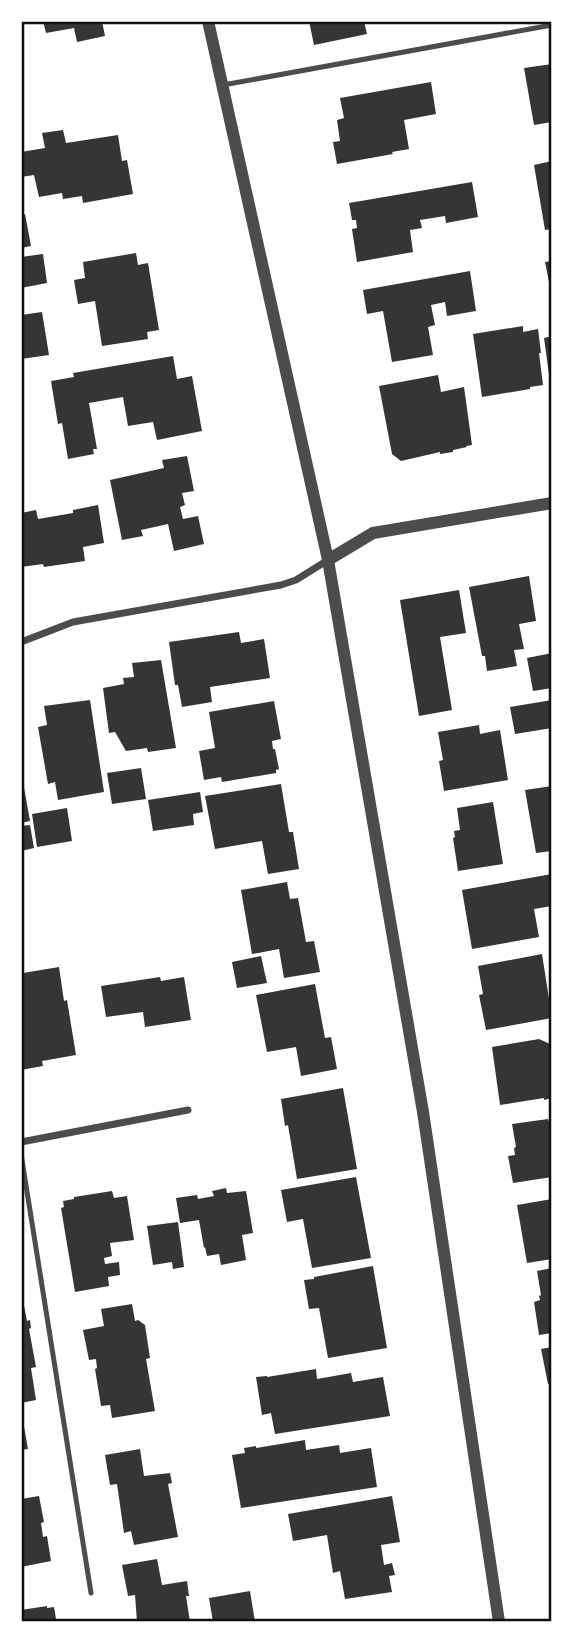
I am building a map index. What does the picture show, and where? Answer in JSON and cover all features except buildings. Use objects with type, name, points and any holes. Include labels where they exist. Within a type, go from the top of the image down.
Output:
[{"type":"street","points":[[208,21],[328,560],[423,1112],[499,1622]]},
{"type":"street","points":[[21,642],[72,622],[281,585],[296,580],[373,533],[552,503]]},
{"type":"street","points":[[21,1142],[188,1110]]},
{"type":"lane","points":[[223,85],[552,25]]},
{"type":"lane","points":[[21,1154],[91,1593]]}]
